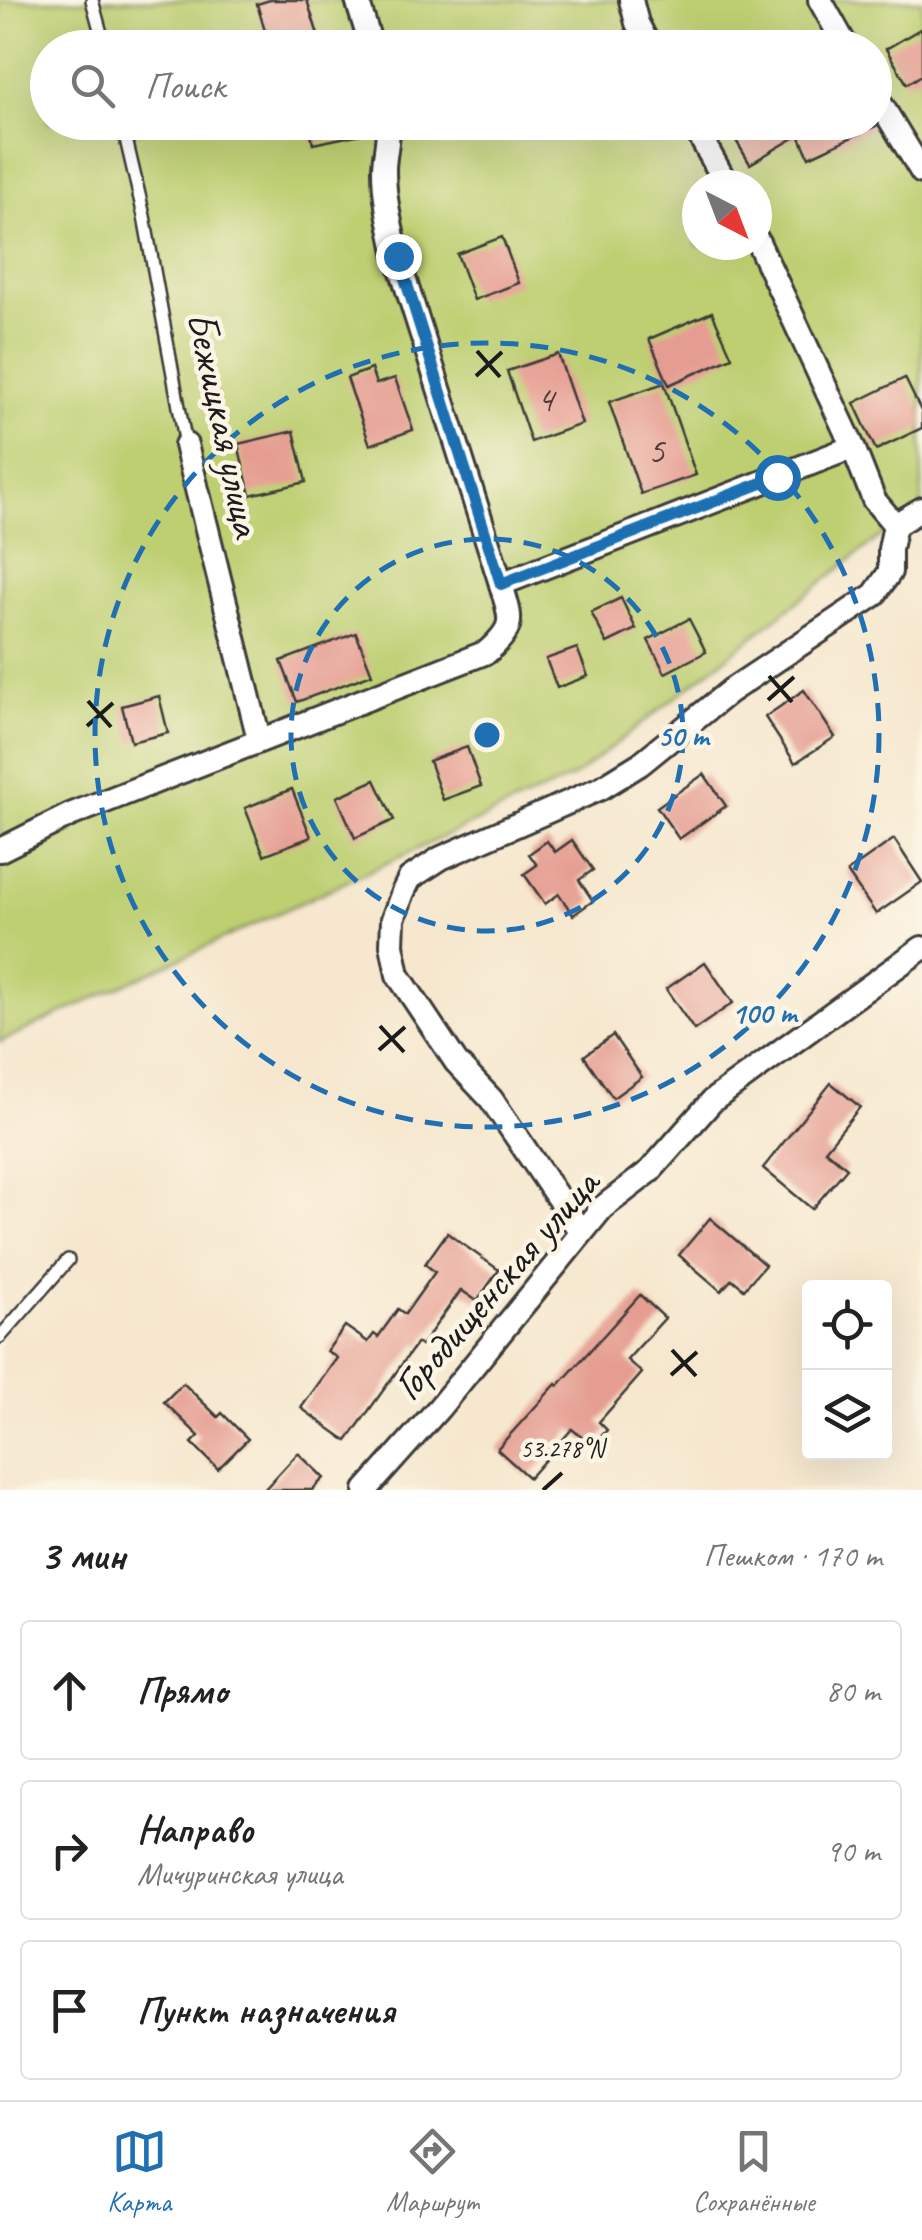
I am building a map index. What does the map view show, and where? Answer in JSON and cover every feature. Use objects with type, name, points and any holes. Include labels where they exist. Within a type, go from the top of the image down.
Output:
[{"type":"street","points":[[357,0],[366,30]]},
{"type":"street","points":[[631,0],[641,30]]},
{"type":"street","points":[[820,0],[837,30]]},
{"type":"street","points":[[892,123],[922,172]]},
{"type":"street","points":[[0,850],[70,815],[487,652],[506,635],[510,617],[501,584],[398,256],[386,204],[383,166],[388,140]]},
{"type":"street","points":[[702,140],[718,170]]},
{"type":"street","points":[[766,260],[854,448],[874,500],[895,526]]},
{"type":"street","name":"Бежицкая улица","points":[[186,445],[259,739]]},
{"type":"street","points":[[501,584],[854,448]]},
{"type":"street","points":[[580,1232],[491,1099],[456,1062],[398,975],[392,945],[393,919],[403,892],[410,878],[441,858],[614,780],[640,764],[730,690],[874,595],[890,572],[895,526],[922,509]]},
{"type":"street","name":"Городищенская улица","points":[[366,1490],[439,1408],[602,1208],[650,1171],[712,1102],[922,948]]},
{"type":"lane","points":[[92,0],[100,30]]},
{"type":"lane","name":"Бежицкая улица","points":[[126,140],[186,445]]},
{"type":"lane","points":[[0,1336],[68,1260]]},
{"type":"green space","points":[[0,0],[922,0],[922,508],[895,525],[575,776],[0,1042]]},
{"type":"building","points":[[307,0],[317,30],[265,30],[257,4]]},
{"type":"building","points":[[922,28],[922,75],[907,84],[892,59],[892,46]]},
{"type":"building","points":[[736,140],[791,140],[750,164]]},
{"type":"building","points":[[801,140],[846,140],[809,157]]},
{"type":"building","points":[[502,237],[519,283],[474,300],[457,254]]},
{"type":"building","points":[[712,312],[732,357],[669,385],[649,339]]},
{"type":"building","points":[[558,354],[582,424],[531,442],[507,371]]},
{"type":"building","points":[[371,369],[376,384],[395,378],[413,430],[370,445],[347,378]]},
{"type":"building","points":[[905,378],[922,413],[922,428],[876,450],[854,403]]},
{"type":"building","points":[[664,383],[696,475],[641,494],[609,402]]},
{"type":"building","points":[[294,431],[306,482],[250,495],[238,444]]},
{"type":"building","points":[[621,598],[636,629],[607,643],[591,612]]},
{"type":"building","points":[[689,619],[706,652],[665,673],[648,640]]},
{"type":"building","points":[[356,633],[372,674],[297,702],[281,661]]},
{"type":"building","points":[[577,648],[588,676],[557,688],[546,659]]},
{"type":"building","points":[[804,690],[835,737],[795,763],[765,717]]},
{"type":"building","points":[[159,696],[168,733],[131,742],[122,706]]},
{"type":"building","points":[[467,747],[481,786],[443,800],[429,761]]},
{"type":"building","points":[[704,774],[726,806],[679,839],[657,807]]},
{"type":"building","points":[[375,780],[394,820],[355,838],[337,797]]},
{"type":"building","points":[[292,789],[311,837],[264,855],[245,808]]},
{"type":"building","points":[[894,839],[922,882],[876,914],[847,872]]},
{"type":"building","points":[[572,840],[593,870],[579,880],[593,901],[573,915],[559,894],[545,904],[524,874],[537,865],[529,854],[547,841],[555,852]]},
{"type":"building","points":[[705,962],[733,1003],[694,1030],[666,989]]},
{"type":"building","points":[[613,1035],[642,1077],[613,1098],[584,1056]]},
{"type":"building","points":[[831,1083],[860,1107],[825,1150],[847,1168],[812,1209],[763,1168]]},
{"type":"building","points":[[710,1218],[765,1265],[744,1289],[732,1279],[721,1291],[679,1255]]},
{"type":"building","points":[[447,1233],[499,1270],[477,1301],[461,1290],[421,1346],[417,1343],[347,1441],[301,1408],[337,1358],[327,1351],[345,1326],[368,1342],[374,1334],[378,1337],[398,1309],[405,1314],[435,1272],[425,1264]]},
{"type":"building","points":[[640,1295],[665,1318],[627,1360],[642,1373],[599,1422],[607,1430],[592,1446],[572,1429],[529,1478],[497,1449]]},
{"type":"building","points":[[183,1383],[248,1439],[218,1469],[192,1443],[199,1436],[164,1402]]},
{"type":"building","points":[[298,1453],[324,1478],[312,1490],[264,1490]]},
{"type":"route","points":[[398,256],[501,584],[777,477]]}]
